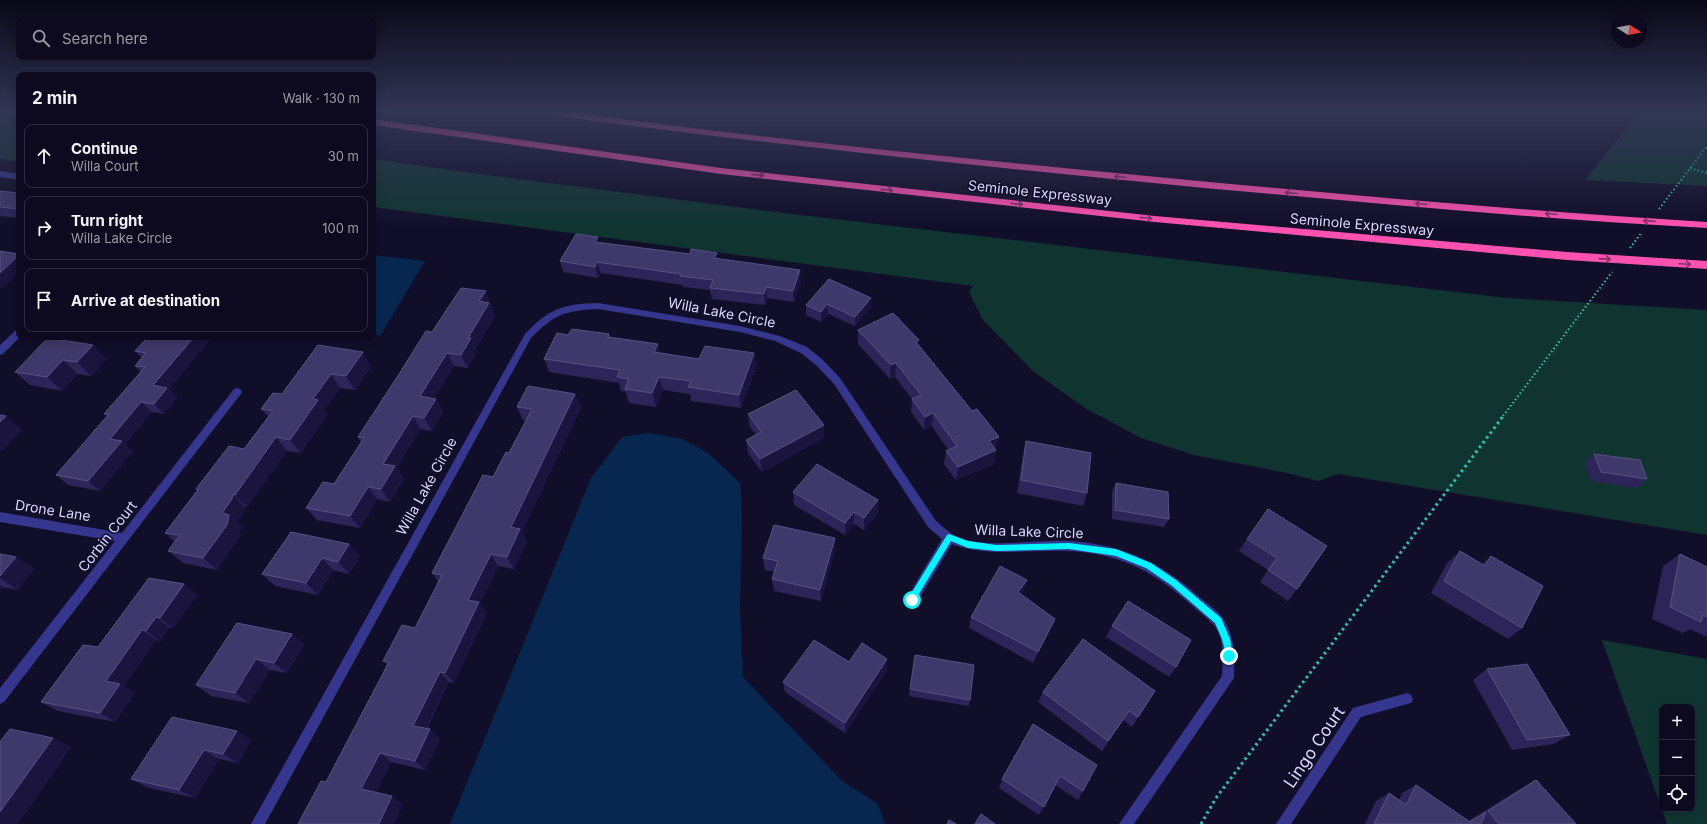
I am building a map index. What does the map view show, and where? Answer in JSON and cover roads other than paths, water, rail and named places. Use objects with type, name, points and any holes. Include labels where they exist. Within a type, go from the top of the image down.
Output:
[{"type":"highway","name":"Seminole Expressway","points":[[575,150],[721,171],[1155,219],[1567,256],[1707,265]]},
{"type":"highway","name":"Seminole Expressway","points":[[869,150],[1023,168],[1315,195],[1707,225]]},
{"type":"street","points":[[0,174],[16,177]]},
{"type":"street","name":"Willa Lake Circle","points":[[258,824],[528,336],[544,318],[561,310],[581,306],[598,306],[740,329],[777,338],[804,350],[820,363],[837,381],[932,524],[949,538],[968,545],[996,548],[1069,546],[1116,553],[1149,566],[1174,582],[1218,620],[1227,644],[1229,656],[1228,678],[1126,824]]},
{"type":"street","points":[[0,351],[16,335]]},
{"type":"street","name":"Corbin Court","points":[[0,698],[237,392]]},
{"type":"street","name":"Drone Lane","points":[[0,517],[125,538]]},
{"type":"street","points":[[912,600],[949,538]]},
{"type":"street","name":"Lingo Court","points":[[1283,824],[1357,712],[1407,699]]},
{"type":"water","points":[[376,255],[425,261],[380,336],[376,335]]},
{"type":"water","points":[[649,433],[682,439],[708,453],[740,483],[742,509],[740,609],[743,677],[841,780],[878,804],[885,824],[450,824],[591,478],[622,437]]}]
